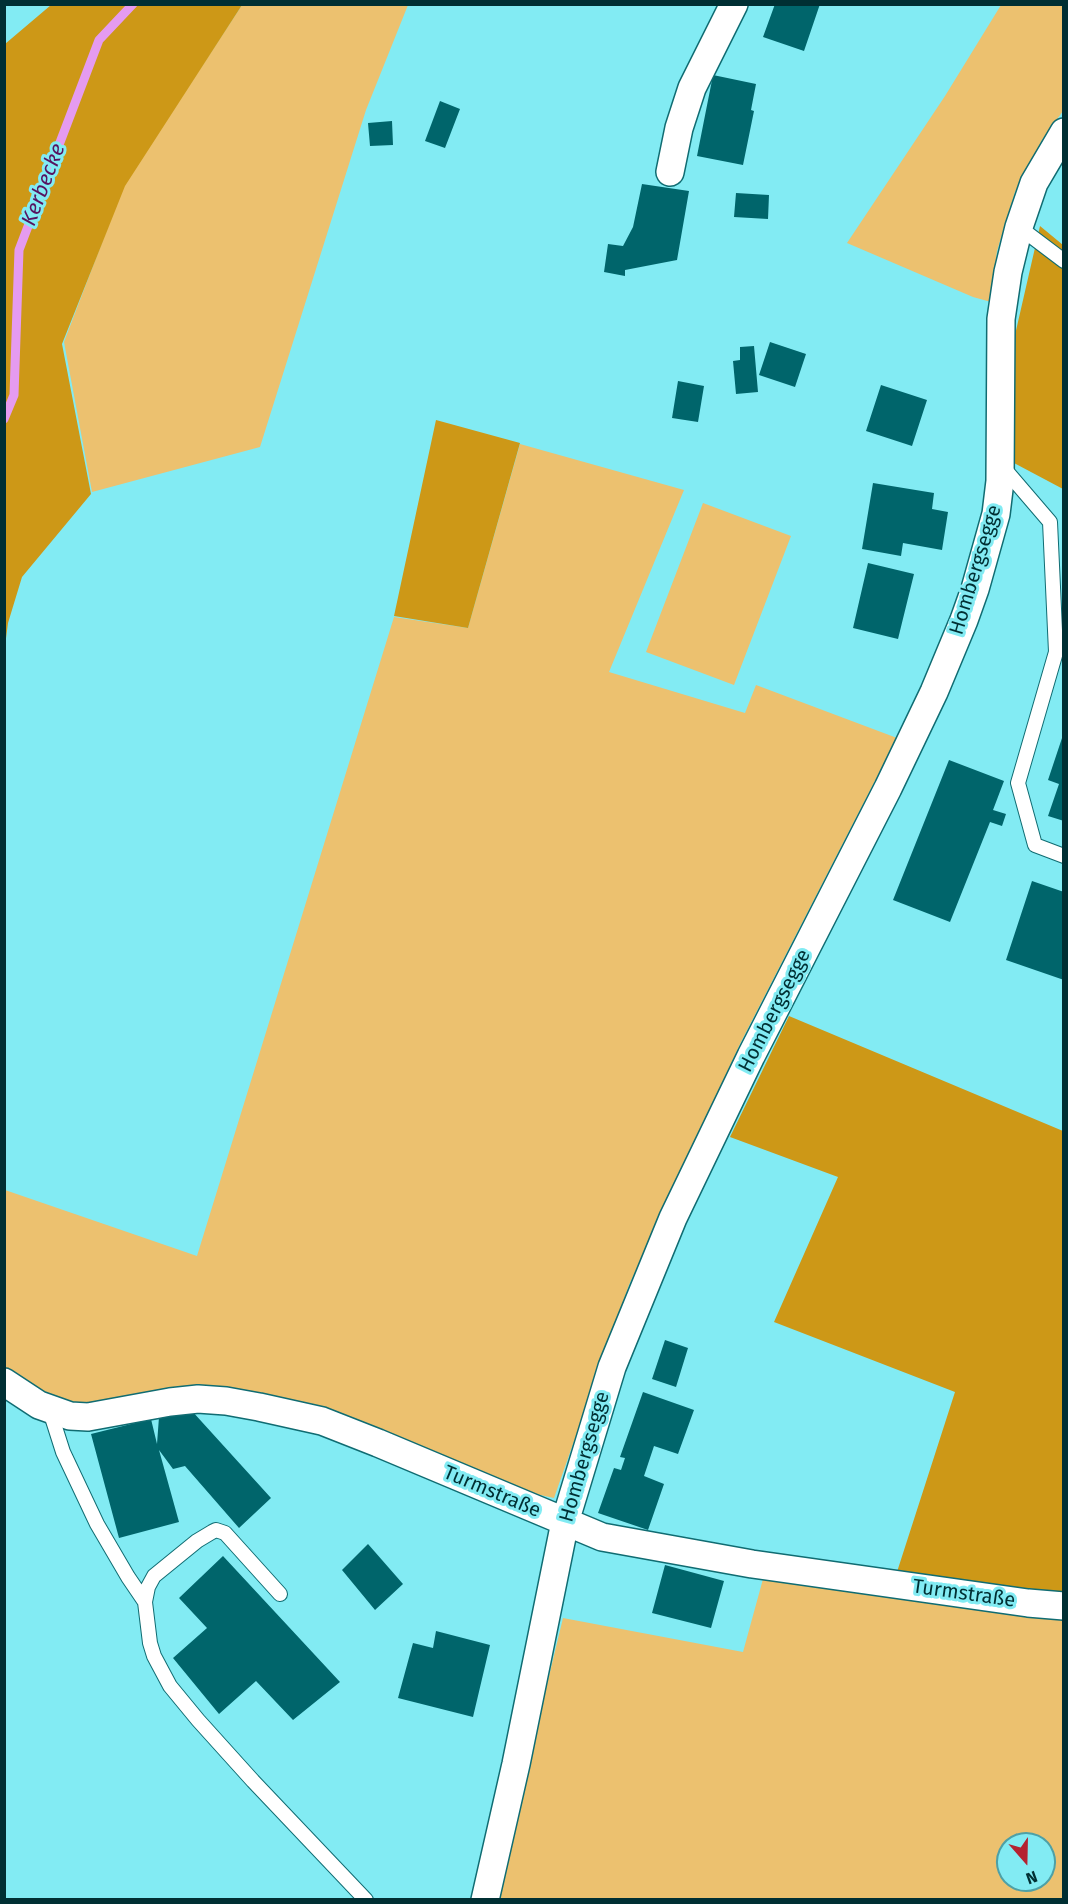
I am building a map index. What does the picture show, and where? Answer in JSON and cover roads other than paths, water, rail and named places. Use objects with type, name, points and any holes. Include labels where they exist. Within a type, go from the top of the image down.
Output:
[{"type":"street","points":[[670,172],[679,128],[692,88],[734,4]]},
{"type":"street","name":"Hombergsegge","points":[[485,1899],[516,1764],[565,1522],[612,1367],[673,1218],[751,1056],[888,788],[934,692],[964,620],[996,513],[1001,465],[1001,319],[1008,272],[1018,227],[1034,183],[1064,132]]},
{"type":"street","name":"Turmstraße","points":[[4,1382],[39,1405],[69,1416],[88,1417],[198,1399],[259,1407],[322,1421],[602,1537],[720,1559],[1028,1603],[1064,1606]]},
{"type":"lane","points":[[1018,227],[1064,261]]},
{"type":"lane","points":[[1001,465],[1050,522],[1056,652],[1018,783],[1035,845],[1064,856]]},
{"type":"lane","points":[[49,1408],[63,1452],[97,1524],[145,1602]]},
{"type":"lane","points":[[280,1594],[225,1533],[216,1530],[197,1541],[154,1576],[148,1587],[145,1602],[150,1643],[154,1656],[170,1686],[198,1720],[366,1899]]},
{"type":"waterway","name":"Kerbecke","points":[[4,419],[14,395],[19,250],[99,40],[133,4]]}]
